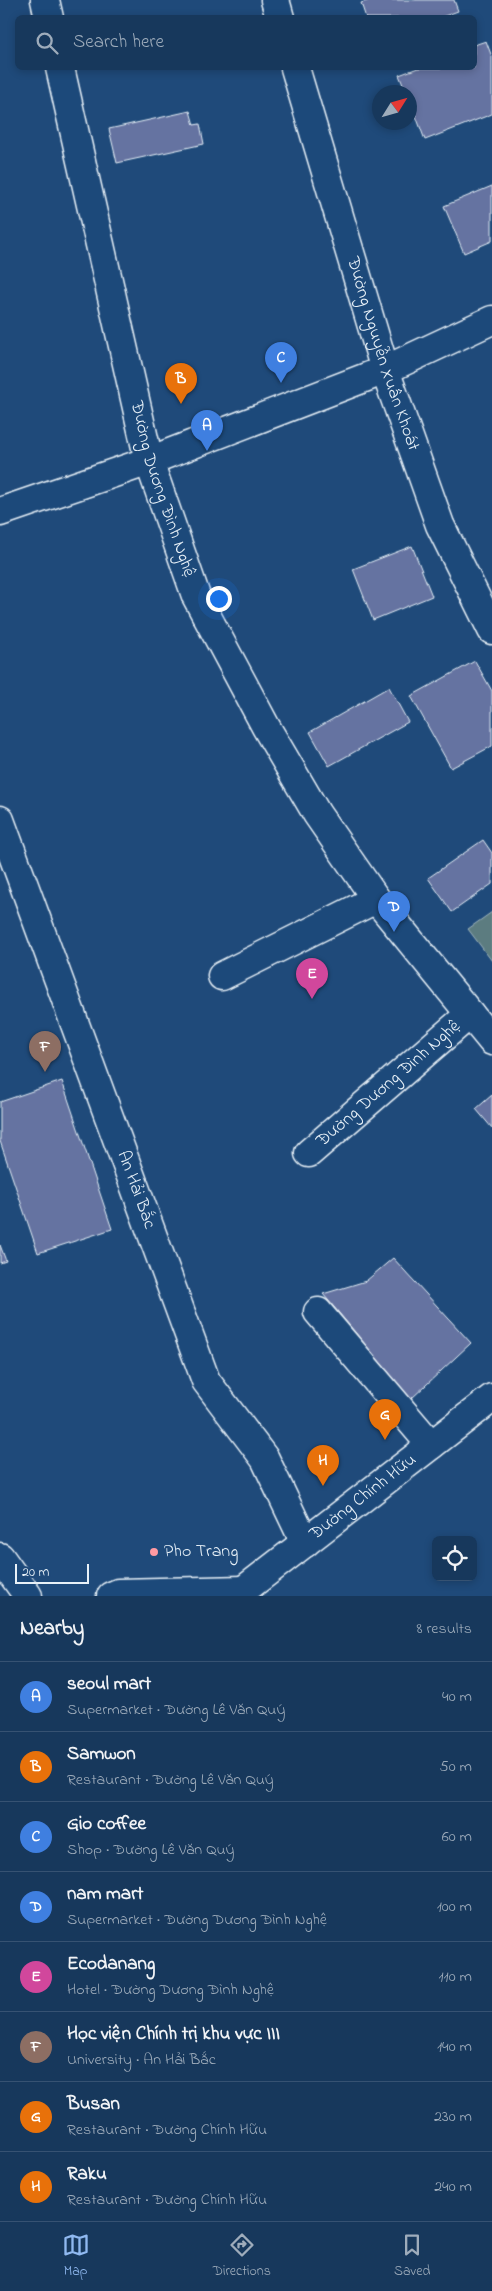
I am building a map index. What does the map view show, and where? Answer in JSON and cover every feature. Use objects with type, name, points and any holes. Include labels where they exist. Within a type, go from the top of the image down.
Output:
[{"type":"street","points":[[45,0],[48,15]]},
{"type":"street","points":[[275,0],[279,15]]},
{"type":"street","name":"Đường Dương Đình Nghệ","points":[[60,70],[149,461],[196,596],[266,727],[317,814],[376,899],[492,1041]]},
{"type":"street","name":"Đường Nguyễn Xuân Khoát","points":[[296,70],[386,370],[440,525],[492,630]]},
{"type":"street","points":[[0,512],[149,461],[386,370],[492,320]]},
{"type":"street","name":"An Hải Bắc","points":[[0,820],[206,1381],[265,1459],[304,1543]]},
{"type":"street","points":[[222,976],[376,899]]},
{"type":"street","name":"Đường Dương Đình Nghệ","points":[[309,1153],[470,1014]]},
{"type":"street","points":[[318,1312],[431,1445]]},
{"type":"street","name":"Đường Chính Hữu","points":[[240,1593],[492,1398]]},
{"type":"street","points":[[0,1557],[28,1596]]},
{"type":"street","points":[[111,1596],[118,1593],[240,1593]]},
{"type":"green space","points":[[492,912],[492,961],[468,929]]},
{"type":"building","points":[[370,0],[454,0],[458,11],[447,15],[365,15],[361,3]]},
{"type":"building","points":[[486,41],[492,57],[492,114],[425,140],[417,119],[417,85],[403,85],[399,75],[413,70],[477,70],[477,44]]},
{"type":"building","points":[[190,111],[194,125],[200,124],[204,144],[117,163],[109,129]]},
{"type":"building","points":[[492,186],[492,241],[464,253],[444,206]]},
{"type":"building","points":[[412,546],[432,596],[373,620],[353,569]]},
{"type":"building","points":[[475,661],[492,691],[492,746],[451,768],[411,696]]},
{"type":"building","points":[[389,687],[408,722],[329,766],[310,732]]},
{"type":"building","points":[[483,840],[492,853],[492,884],[452,912],[428,878]]},
{"type":"building","points":[[62,1081],[112,1229],[38,1253],[0,1141],[0,1102]]},
{"type":"building","points":[[492,1095],[492,1128],[476,1109]]},
{"type":"building","points":[[0,1245],[6,1261],[0,1263]]},
{"type":"building","points":[[393,1258],[471,1343],[411,1399],[323,1294],[366,1281]]},
{"type":"place","name":"Gio coffee","points":[[281,383]]},
{"type":"place","name":"Samwon","points":[[181,404]]},
{"type":"place","name":"seoul mart","points":[[207,451]]},
{"type":"place","name":"nam mart","points":[[394,932]]},
{"type":"place","name":"Ecodanang","points":[[312,999]]},
{"type":"place","name":"Học viện Chính trị khu vực III","points":[[45,1072]]},
{"type":"place","name":"Busan","points":[[385,1440]]},
{"type":"place","name":"Raku","points":[[323,1486]]},
{"type":"place","name":"Pho Trang","points":[[154,1552]]}]
